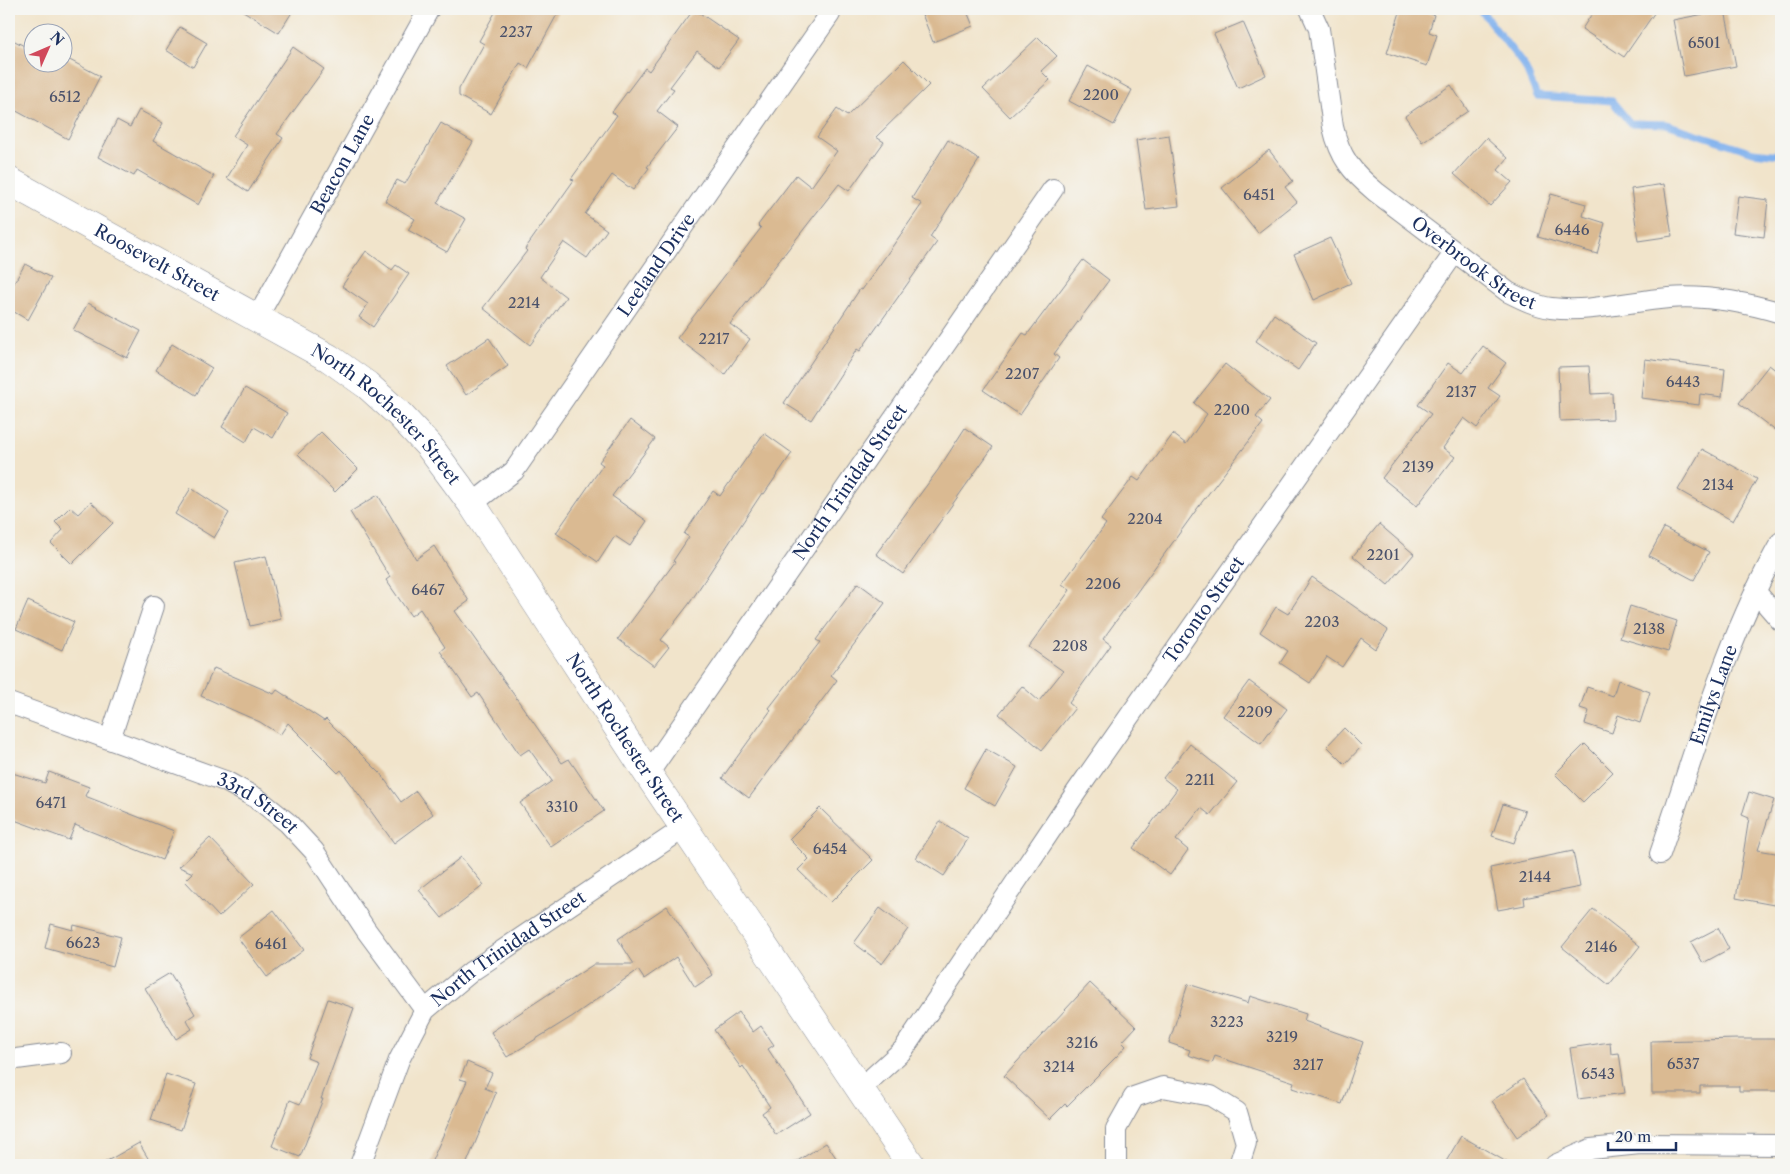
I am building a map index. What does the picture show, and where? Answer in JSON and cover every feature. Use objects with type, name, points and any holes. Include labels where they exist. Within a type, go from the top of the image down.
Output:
[{"type":"street","name":"Beacon Lane","points":[[257,318],[429,9]]},
{"type":"street","name":"Overbrook Street","points":[[1310,9],[1319,29],[1337,143],[1355,174],[1508,292],[1533,304],[1551,308],[1578,309],[1670,298],[1712,298],[1748,303],[1781,313]]},
{"type":"street","name":"Leeland Drive","points":[[472,504],[514,471],[830,14]]},
{"type":"street","name":"Roosevelt Street","points":[[9,181],[304,344]]},
{"type":"street","name":"North Trinidad Street","points":[[648,774],[1053,189]]},
{"type":"street","name":"Toronto Street","points":[[860,1089],[903,1050],[1077,791],[1455,252]]},
{"type":"street","name":"North Rochester Street","points":[[304,344],[367,385],[399,414],[428,446],[472,504],[648,774],[911,1165]]},
{"type":"street","name":"Emilys Lane","points":[[1660,854],[1728,656],[1755,591],[1781,542]]},
{"type":"street","points":[[1755,591],[1781,621]]},
{"type":"street","points":[[110,739],[154,606]]},
{"type":"street","name":"33rd Street","points":[[9,703],[225,781],[258,799],[288,823],[314,851],[366,930],[425,1010]]},
{"type":"street","name":"North Trinidad Street","points":[[360,1165],[400,1060],[425,1010],[472,972],[684,828]]},
{"type":"street","points":[[9,1060],[61,1053]]},
{"type":"street","points":[[1116,1165],[1116,1129],[1134,1097],[1163,1087],[1211,1096],[1237,1112],[1246,1143],[1239,1165]]},
{"type":"street","points":[[1555,1165],[1591,1149],[1640,1144],[1781,1145]]},
{"type":"building","points":[[240,9],[294,9],[279,33]]},
{"type":"building","points":[[497,9],[560,9],[528,68],[520,63],[491,114],[459,96],[459,89],[484,44],[479,41]]},
{"type":"building","points":[[694,9],[739,40],[719,67],[697,51],[670,87],[674,89],[657,111],[678,127],[647,167],[649,168],[633,190],[612,175],[585,214],[607,230],[587,258],[564,242],[540,277],[566,297],[530,345],[483,308],[527,251],[525,249],[574,180],[571,179],[617,115],[612,112],[645,68],[649,71]]},
{"type":"building","points":[[920,9],[966,9],[973,26],[933,42]]},
{"type":"building","points":[[1401,9],[1416,9],[1434,15],[1429,32],[1437,35],[1427,66],[1387,53]]},
{"type":"building","points":[[1595,9],[1657,9],[1624,57],[1582,29]]},
{"type":"building","points":[[1725,10],[1736,66],[1684,76],[1673,20]]},
{"type":"building","points":[[1243,22],[1266,75],[1238,88],[1214,34]]},
{"type":"building","points":[[180,27],[207,43],[193,67],[166,50]]},
{"type":"building","points":[[1038,37],[1057,56],[1041,71],[1050,80],[1010,117],[983,89]]},
{"type":"building","points":[[9,38],[22,45],[22,72],[72,72],[72,61],[100,76],[68,139],[9,107]]},
{"type":"building","points":[[293,47],[324,69],[277,134],[283,138],[248,192],[227,178],[247,145],[233,136]]},
{"type":"building","points":[[904,60],[929,85],[876,137],[884,142],[849,191],[839,184],[730,324],[750,339],[725,374],[677,338],[761,228],[758,225],[796,175],[811,187],[837,151],[817,137],[837,109],[847,116]]},
{"type":"building","points":[[1088,66],[1132,90],[1114,125],[1069,101]]},
{"type":"building","points":[[1451,85],[1468,111],[1422,142],[1405,116]]},
{"type":"building","points":[[139,110],[163,123],[153,141],[214,176],[198,205],[137,170],[134,176],[98,157],[117,120],[130,127]]},
{"type":"building","points":[[441,123],[473,142],[437,203],[466,219],[447,252],[408,230],[415,219],[385,201],[397,180],[405,184]]},
{"type":"building","points":[[1169,135],[1179,206],[1146,210],[1136,140]]},
{"type":"building","points":[[1486,138],[1508,158],[1498,170],[1512,182],[1490,206],[1454,174]]},
{"type":"building","points":[[948,140],[979,160],[930,237],[937,242],[860,351],[857,349],[811,420],[784,403],[860,289],[862,290],[922,204],[912,198]]},
{"type":"building","points":[[1269,150],[1293,181],[1285,187],[1297,202],[1258,233],[1222,188]]},
{"type":"building","points":[[1664,184],[1672,236],[1638,241],[1631,189]]},
{"type":"building","points":[[1551,194],[1586,204],[1583,216],[1605,223],[1597,254],[1538,237]]},
{"type":"building","points":[[1738,196],[1768,200],[1764,237],[1733,233]]},
{"type":"building","points":[[1330,238],[1351,283],[1314,300],[1294,254]]},
{"type":"building","points":[[366,251],[392,270],[396,265],[409,274],[373,327],[359,317],[368,304],[342,286]]},
{"type":"building","points":[[1083,260],[1109,280],[1054,354],[1059,358],[1020,415],[983,390],[1023,333],[1027,335]]},
{"type":"building","points":[[25,264],[51,278],[28,320],[9,309],[9,292]]},
{"type":"building","points":[[88,303],[141,331],[127,358],[73,330]]},
{"type":"building","points":[[1274,314],[1316,343],[1298,370],[1256,341]]},
{"type":"building","points":[[489,338],[508,366],[466,395],[447,366]]},
{"type":"building","points":[[172,344],[212,368],[196,395],[156,370]]},
{"type":"building","points":[[1483,346],[1506,363],[1488,388],[1500,396],[1477,428],[1464,418],[1443,448],[1455,457],[1417,506],[1382,478],[1431,414],[1418,405],[1448,363],[1463,373]]},
{"type":"building","points":[[1645,359],[1725,369],[1722,397],[1700,394],[1699,405],[1641,398]]},
{"type":"building","points":[[1225,364],[1270,400],[1256,417],[1263,423],[1202,502],[1103,639],[1111,645],[1069,703],[1075,708],[1042,750],[999,714],[1022,686],[1039,701],[1063,671],[1029,647],[1070,590],[1062,584],[1106,524],[1101,520],[1133,477],[1139,481],[1173,434],[1186,444],[1207,414],[1194,403]]},
{"type":"building","points":[[1769,365],[1781,374],[1781,435],[1739,403]]},
{"type":"building","points":[[1589,366],[1591,394],[1612,393],[1613,419],[1560,421],[1558,367]]},
{"type":"building","points":[[245,388],[287,413],[273,438],[254,427],[246,442],[222,427]]},
{"type":"building","points":[[630,420],[655,439],[612,496],[647,521],[630,546],[615,536],[598,562],[556,533],[603,465],[599,462]]},
{"type":"building","points":[[965,428],[993,447],[903,574],[876,554],[938,470]]},
{"type":"building","points":[[321,432],[358,469],[335,492],[298,454]]},
{"type":"building","points":[[764,433],[792,453],[764,494],[762,493],[689,604],[661,640],[669,647],[654,666],[618,639],[675,562],[673,561],[689,537],[684,534],[713,491],[720,496]]},
{"type":"building","points":[[1702,449],[1757,479],[1733,521],[1678,490]]},
{"type":"building","points":[[191,488],[229,513],[214,538],[175,514]]},
{"type":"building","points":[[378,495],[416,559],[434,546],[469,601],[455,611],[562,763],[569,759],[604,811],[551,847],[520,803],[552,781],[529,749],[520,755],[478,693],[472,697],[440,651],[445,647],[420,609],[411,616],[386,580],[390,577],[350,512]]},
{"type":"building","points":[[91,502],[113,523],[72,564],[51,543],[63,530],[55,522],[70,507],[78,514]]},
{"type":"building","points":[[1379,524],[1414,554],[1388,585],[1353,556]]},
{"type":"building","points":[[1664,528],[1709,552],[1694,580],[1649,556]]},
{"type":"building","points":[[266,556],[281,619],[250,626],[235,563]]},
{"type":"building","points":[[1312,577],[1388,630],[1376,649],[1361,638],[1342,667],[1327,657],[1310,683],[1280,663],[1288,651],[1260,632],[1276,607],[1288,614]]},
{"type":"building","points":[[858,583],[885,603],[831,675],[837,680],[749,798],[722,778],[771,710],[769,708],[820,642],[816,640]]},
{"type":"building","points":[[28,601],[74,622],[62,650],[16,629]]},
{"type":"building","points":[[1630,606],[1677,621],[1668,652],[1620,638]]},
{"type":"building","points":[[214,668],[274,694],[277,690],[324,721],[326,719],[380,773],[401,802],[416,791],[433,814],[394,843],[341,770],[338,773],[288,723],[280,735],[260,722],[201,696]]},
{"type":"building","points":[[1618,680],[1650,692],[1640,723],[1618,715],[1612,733],[1585,724],[1589,711],[1580,708],[1587,687],[1613,696]]},
{"type":"building","points":[[1249,681],[1287,709],[1261,744],[1223,716]]},
{"type":"building","points":[[1344,728],[1362,746],[1345,764],[1327,746]]},
{"type":"building","points":[[1190,744],[1237,782],[1210,815],[1201,808],[1176,840],[1188,850],[1170,875],[1133,848],[1177,789],[1163,778]]},
{"type":"building","points":[[1585,744],[1613,772],[1583,802],[1555,774]]},
{"type":"building","points":[[986,749],[1017,767],[995,806],[964,788]]},
{"type":"building","points":[[9,772],[45,783],[49,772],[89,787],[85,796],[174,831],[162,860],[75,825],[69,840],[9,818]]},
{"type":"building","points":[[1749,792],[1774,800],[1758,850],[1781,854],[1774,905],[1736,898],[1749,818],[1742,815]]},
{"type":"building","points":[[1503,804],[1525,811],[1514,843],[1492,836]]},
{"type":"building","points":[[820,808],[873,860],[831,902],[798,870],[809,859],[789,839]]},
{"type":"building","points":[[940,821],[968,839],[944,876],[916,858]]},
{"type":"building","points":[[210,838],[254,884],[219,917],[185,881],[193,873],[179,867]]},
{"type":"building","points":[[1573,851],[1580,887],[1524,898],[1525,905],[1498,910],[1490,868]]},
{"type":"building","points":[[461,857],[484,885],[442,918],[419,890]]},
{"type":"building","points":[[667,906],[713,975],[695,987],[676,957],[644,979],[638,970],[573,1016],[507,1057],[491,1032],[594,964],[634,964],[618,939]]},
{"type":"building","points":[[880,908],[908,929],[882,964],[854,943]]},
{"type":"building","points":[[1593,909],[1640,946],[1609,985],[1562,947]]},
{"type":"building","points":[[274,910],[304,950],[267,977],[238,938]]},
{"type":"building","points":[[51,924],[73,930],[74,925],[121,937],[113,967],[45,948]]},
{"type":"building","points":[[1718,928],[1729,949],[1703,963],[1691,942]]},
{"type":"building","points":[[170,973],[195,1014],[186,1020],[192,1029],[176,1039],[145,988]]},
{"type":"building","points":[[1090,983],[1136,1027],[1122,1042],[1126,1046],[1117,1056],[1067,1106],[1065,1104],[1050,1119],[1004,1076]]},
{"type":"building","points":[[1188,984],[1248,1003],[1250,996],[1306,1014],[1304,1021],[1363,1042],[1342,1104],[1292,1088],[1294,1082],[1215,1056],[1212,1063],[1188,1055],[1190,1050],[1169,1043]]},
{"type":"building","points":[[328,999],[354,1008],[321,1099],[323,1099],[300,1157],[272,1146],[290,1100],[300,1104],[317,1062],[307,1058]]},
{"type":"building","points":[[739,1012],[753,1032],[761,1026],[774,1045],[768,1049],[810,1113],[776,1135],[762,1113],[770,1107],[743,1066],[741,1068],[714,1030]]},
{"type":"building","points":[[1781,1039],[1781,1091],[1739,1091],[1739,1086],[1700,1086],[1700,1093],[1652,1093],[1651,1041]]},
{"type":"building","points":[[1610,1042],[1611,1054],[1619,1053],[1625,1093],[1578,1099],[1570,1048]]},
{"type":"building","points":[[467,1062],[492,1073],[485,1088],[496,1093],[466,1165],[430,1165],[467,1081],[460,1079]]},
{"type":"building","points":[[166,1074],[196,1084],[181,1130],[151,1120]]},
{"type":"building","points":[[1523,1079],[1549,1115],[1517,1137],[1492,1101]]},
{"type":"building","points":[[1461,1136],[1512,1165],[1444,1165]]},
{"type":"building","points":[[139,1143],[152,1165],[100,1165]]},
{"type":"building","points":[[826,1143],[841,1165],[791,1165]]},
{"type":"waterway","points":[[1480,9],[1525,67],[1537,96],[1612,101],[1630,123],[1666,124],[1753,152],[1781,155]]}]
